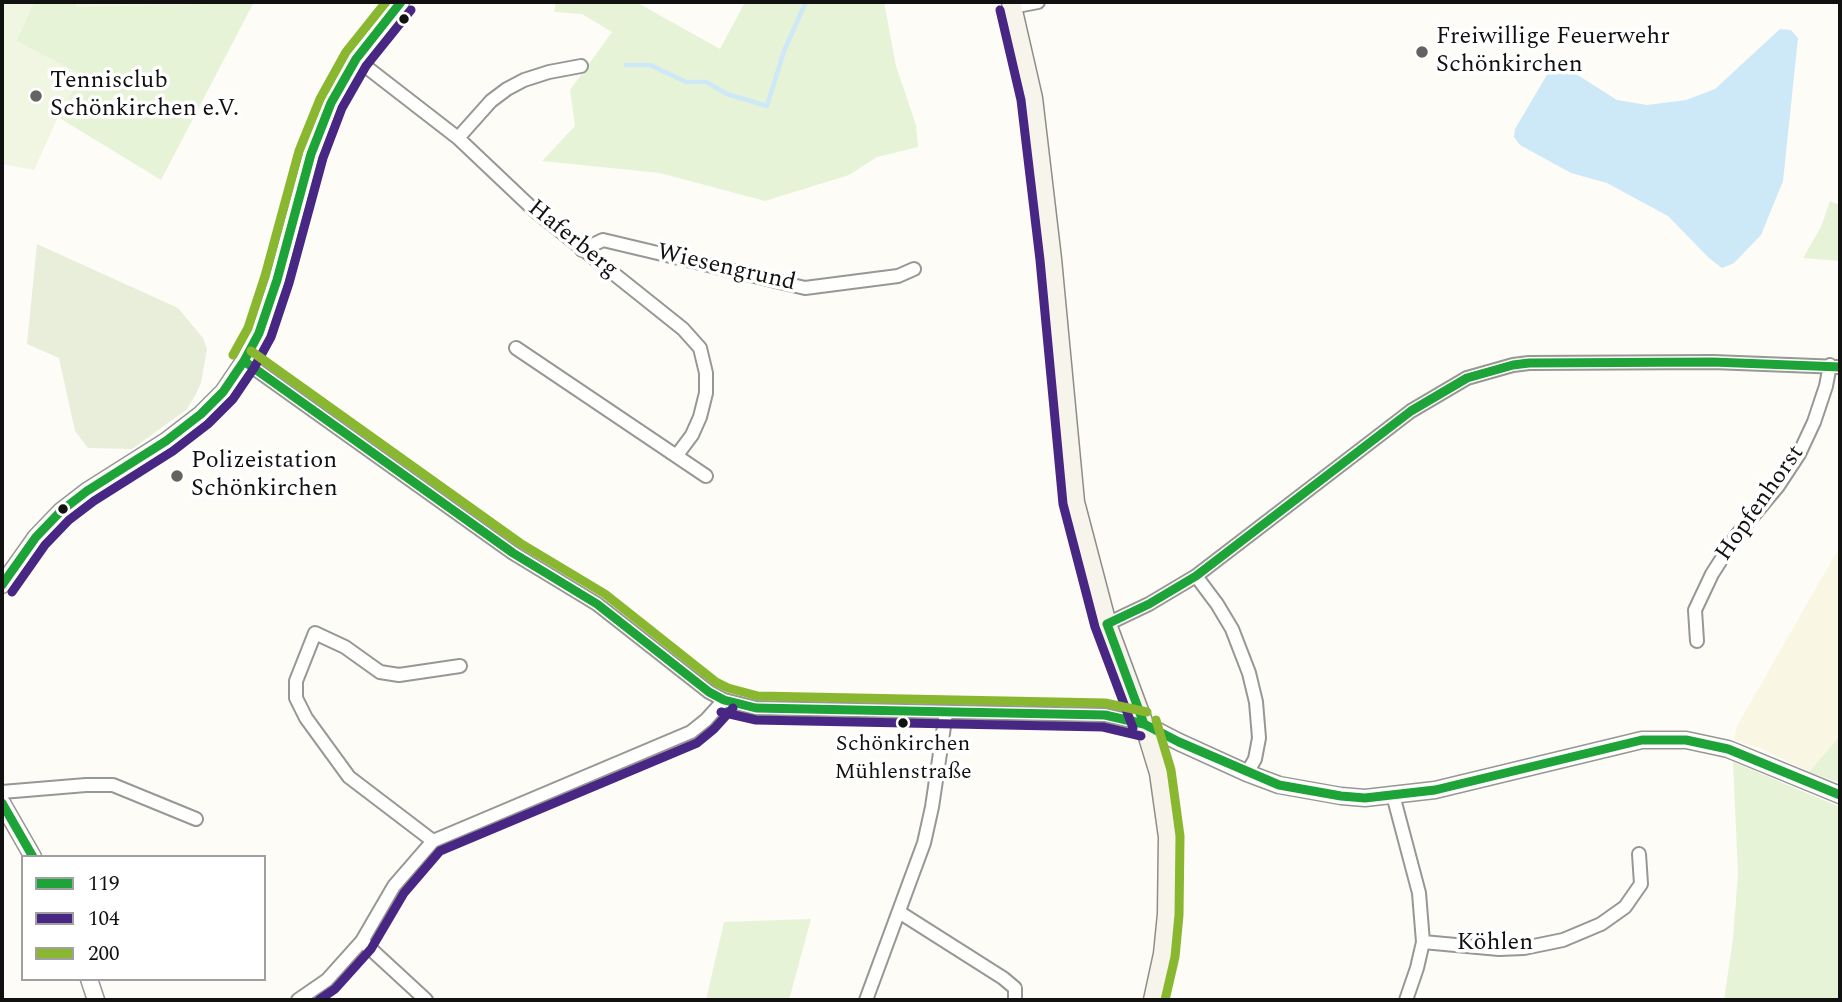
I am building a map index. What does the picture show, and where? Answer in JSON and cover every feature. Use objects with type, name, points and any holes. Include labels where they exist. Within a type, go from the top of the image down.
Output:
[{"type":"main road","points":[[1011,5],[1032,99],[1050,246],[1075,502],[1107,624],[1159,772],[1168,837],[1167,914],[1163,954],[1153,1000]]},
{"type":"street","points":[[2,585],[36,537],[61,511],[87,491],[166,441],[201,414],[223,392],[259,333],[277,280],[312,154],[331,103],[356,59],[401,2]]},
{"type":"street","points":[[1011,5],[1038,2]]},
{"type":"street","name":"Haferberg","points":[[356,59],[458,138],[534,210],[683,329],[700,348],[706,373],[706,393],[692,435],[677,455]]},
{"type":"street","points":[[458,138],[491,101],[507,89],[548,72],[581,66]]},
{"type":"street","name":"Wiesengrund","points":[[582,250],[603,240],[805,288],[898,276],[914,269]]},
{"type":"street","points":[[516,348],[705,476]]},
{"type":"street","points":[[244,361],[513,553],[597,604],[709,692],[724,700],[756,708],[1105,715],[1144,724],[1247,773],[1279,785],[1329,794],[1365,797],[1393,795],[1480,780],[1642,740],[1686,740],[1728,749],[1840,795]]},
{"type":"street","points":[[1107,624],[1149,604],[1195,576],[1411,411],[1467,378],[1530,363],[1713,362],[1835,366]]},
{"type":"street","name":"Hopfenhorst","points":[[1697,641],[1695,610],[1712,574],[1799,454],[1835,366]]},
{"type":"street","points":[[1195,576],[1232,629],[1249,673],[1256,702],[1259,738],[1255,759],[1247,773]]},
{"type":"street","points":[[433,842],[349,777],[306,718],[296,698],[296,681],[315,633],[345,647],[380,672],[399,675],[460,666]]},
{"type":"street","points":[[298,1000],[327,980],[362,941],[394,886],[433,842],[691,732],[724,700]]},
{"type":"street","points":[[866,1000],[924,843],[946,713]]},
{"type":"street","points":[[2,792],[113,785],[196,818]]},
{"type":"street","points":[[1393,795],[1419,893],[1423,942],[1406,1000]]},
{"type":"street","points":[[2,803],[32,855]]},
{"type":"street","name":"Köhlen","points":[[1423,942],[1524,948],[1563,940],[1601,924],[1625,907],[1641,884],[1639,853]]},
{"type":"street","points":[[899,912],[1003,978],[1015,988],[1015,1000]]},
{"type":"street","points":[[362,941],[426,1000]]},
{"type":"street","points":[[90,981],[96,1000]]},
{"type":"shaded area","points":[[1840,546],[1840,736],[1809,772],[1760,748],[1734,740],[1737,726]]},
{"type":"green space","name":"Tennisclub Schönkirchen e.V.","points":[[2,2],[34,2],[16,41],[82,75],[58,117],[34,170],[2,164]]},
{"type":"green space","points":[[34,2],[254,2],[161,180],[58,117],[81,75],[16,41]]},
{"type":"green space","points":[[76,2],[211,2],[211,4],[76,7]]},
{"type":"green space","points":[[556,2],[636,2],[720,49],[745,2],[884,2],[896,66],[916,125],[918,147],[877,157],[849,175],[765,201],[660,173],[542,161],[575,126],[570,90],[612,32],[582,14],[554,12]]},
{"type":"green space","points":[[1830,201],[1840,205],[1840,261],[1803,258],[1821,227]]},
{"type":"green space","points":[[37,244],[178,308],[203,338],[207,349],[201,383],[195,396],[186,410],[132,449],[88,448],[75,431],[59,358],[27,344]]},
{"type":"green space","points":[[1840,736],[1840,783],[1809,772],[1815,765]]},
{"type":"green space","points":[[1733,762],[1840,807],[1840,1000],[1724,1000],[1733,939],[1738,874]]},
{"type":"green space","points":[[811,919],[789,1000],[706,1000],[724,922]]},
{"type":"water","points":[[1780,29],[1791,30],[1798,38],[1783,181],[1761,235],[1734,263],[1722,268],[1668,216],[1607,183],[1571,173],[1520,145],[1514,137],[1515,129],[1551,68],[1565,67],[1617,100],[1647,105],[1686,100],[1715,89]]},
{"type":"waterway","points":[[626,65],[650,65],[686,82],[706,82],[727,94],[767,106],[784,51],[806,2]]},
{"type":"transit line","name":"200","points":[[233,355],[248,328],[299,151],[320,99],[346,52],[386,2]]},
{"type":"transit line","name":"119","points":[[2,585],[36,537],[61,511],[87,491],[166,441],[201,414],[223,392],[259,333],[277,280],[311,154],[331,103],[356,59],[401,2]]},
{"type":"transit line","name":"104","points":[[12,592],[45,545],[69,520],[173,451],[208,424],[233,399],[271,337],[289,283],[323,158],[342,108],[366,66],[411,10]]},
{"type":"transit line","name":"104","points":[[1000,10],[1021,100],[1040,260],[1063,504],[1095,627],[1133,728]]},
{"type":"transit line","name":"200","points":[[251,351],[520,543],[605,594],[716,682],[728,688],[758,696],[1105,703],[1147,712]]},
{"type":"transit line","name":"119","points":[[244,361],[513,553],[597,604],[709,692],[724,700],[756,708],[1105,715],[1144,724],[1279,785],[1341,796],[1365,798],[1435,790],[1642,740],[1686,740],[1728,749],[1840,795]]},
{"type":"transit line","name":"119","points":[[1107,624],[1149,604],[1196,576],[1411,411],[1467,378],[1529,363],[1713,362],[1840,367]]},
{"type":"transit line","name":"119","points":[[1107,624],[1144,724]]},
{"type":"transit line","name":"104","points":[[319,1000],[335,989],[371,949],[404,893],[440,851],[697,743],[733,708]]},
{"type":"transit line","name":"104","points":[[721,712],[756,720],[1103,727],[1141,736]]},
{"type":"transit line","name":"200","points":[[1156,720],[1171,770],[1180,836],[1179,915],[1175,957],[1165,1000]]},
{"type":"transit line","name":"119","points":[[2,803],[32,855]]},
{"type":"place","name":"Freiwillige Feuerwehr Schönkirchen","points":[[1422,52]]},
{"type":"place","name":"Tennisclub Schönkirchen e.V.","points":[[36,96]]},
{"type":"place","name":"Polizeistation Schönkirchen","points":[[177,476]]},
{"type":"place","name":"Schönkirchen Mühlenstraße","points":[[903,723]]}]
